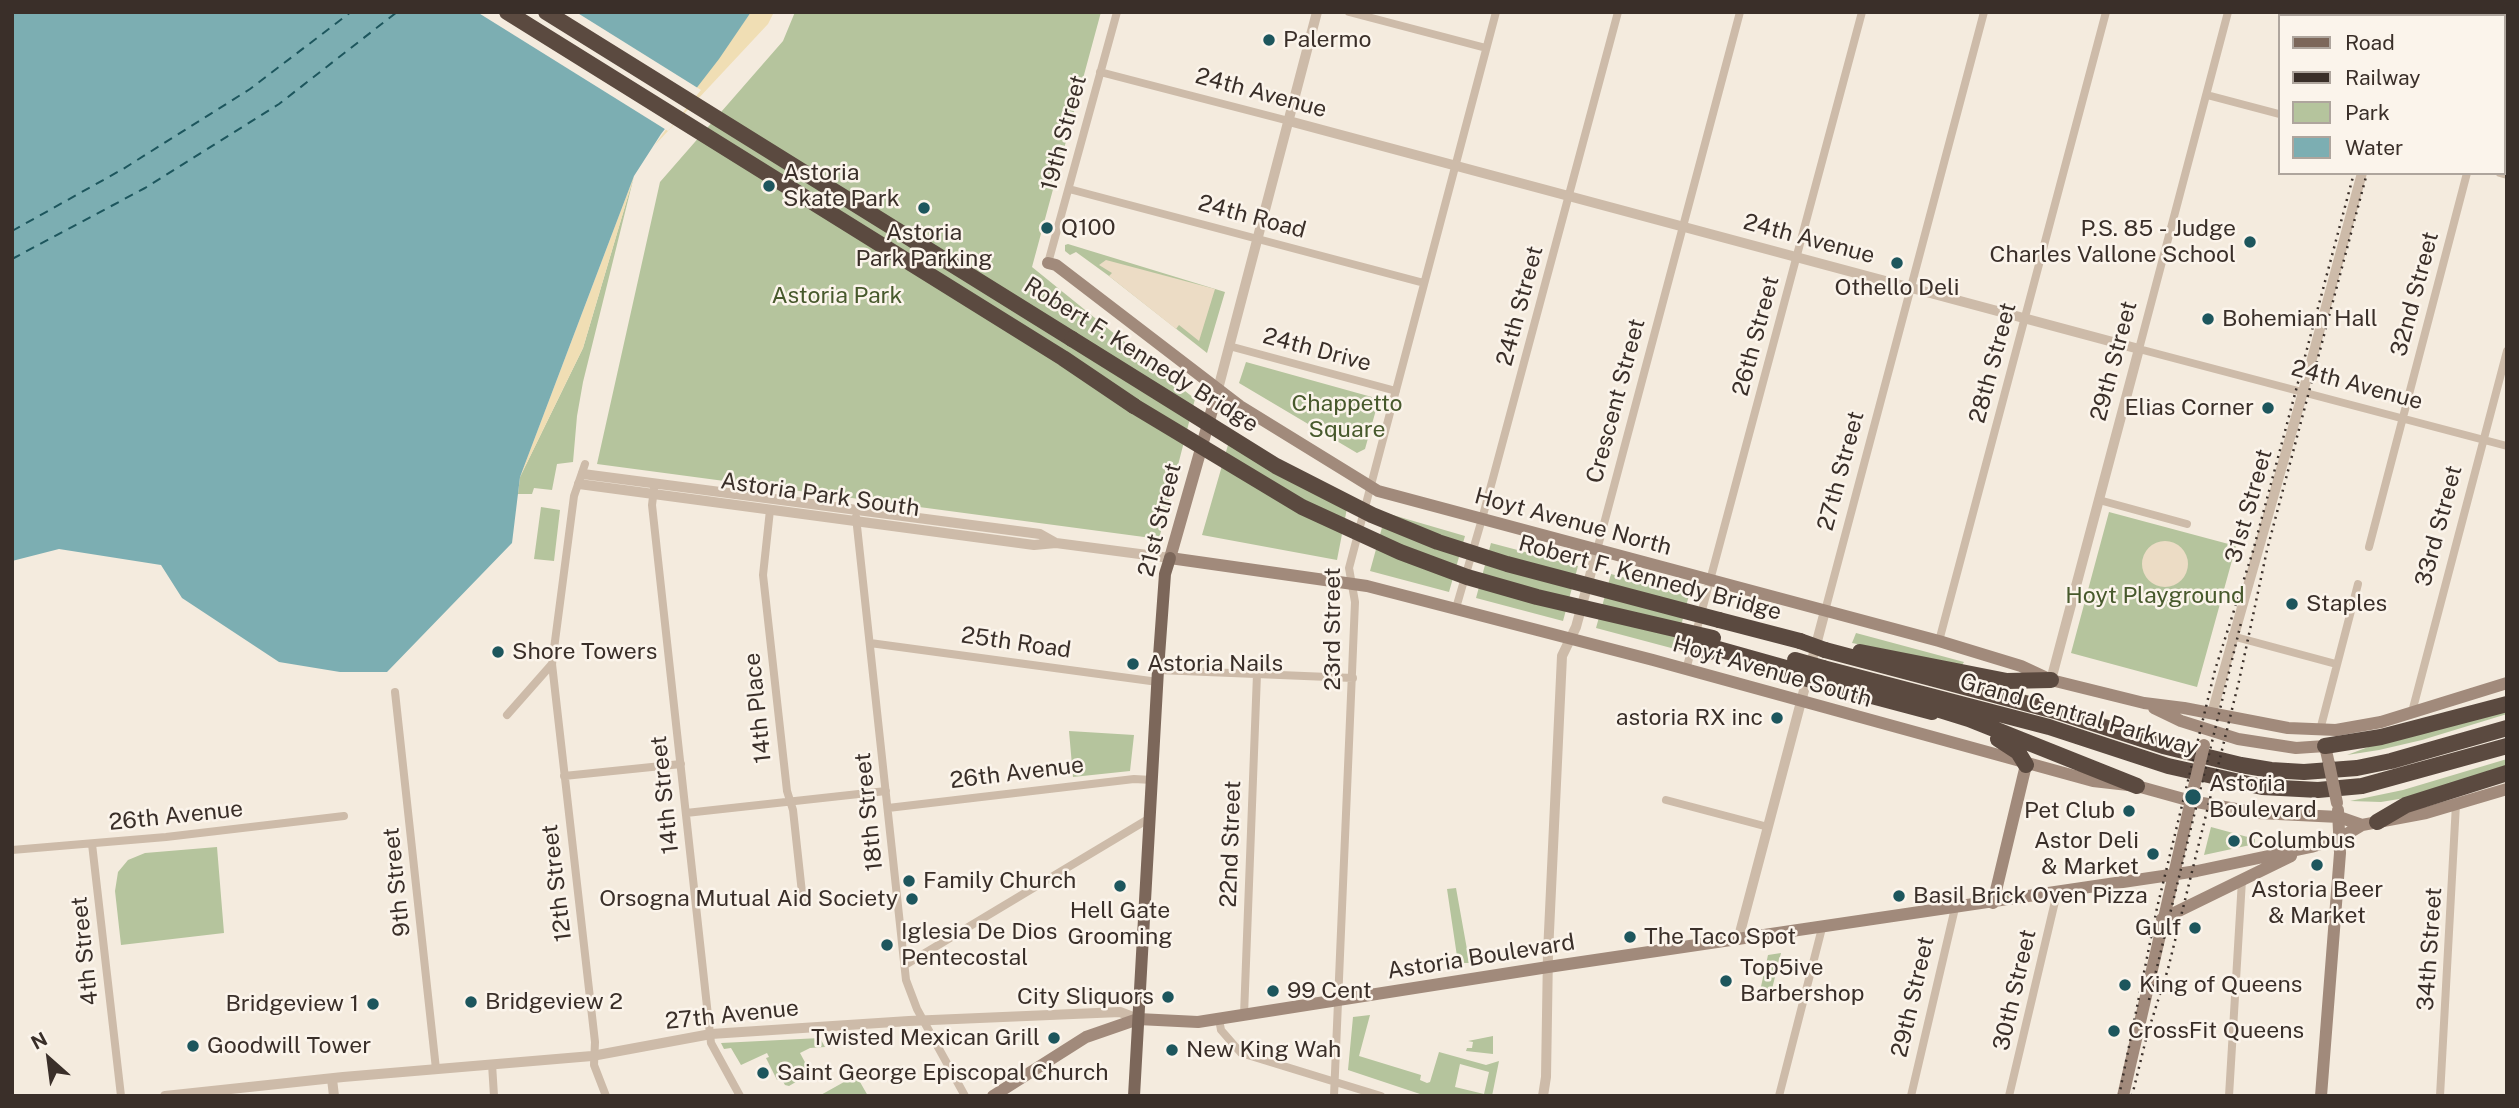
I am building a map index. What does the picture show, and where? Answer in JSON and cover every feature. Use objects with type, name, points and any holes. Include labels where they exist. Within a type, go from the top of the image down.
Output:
[{"type":"highway","name":"Robert F. Kennedy Bridge","points":[[508,12],[1052,351],[1134,406],[1302,507],[1389,547],[1468,577],[1536,597],[1642,621]]},
{"type":"highway","name":"Robert F. Kennedy Bridge","points":[[546,12],[1247,449],[1308,484],[1383,520],[1469,552],[1542,574],[1800,641]]},
{"type":"highway","points":[[1642,621],[1694,648],[1711,645]]},
{"type":"highway","name":"Grand Central Parkway","points":[[1642,621],[1711,645],[1821,676],[2024,720],[2168,766],[2262,787],[2309,790],[2362,786],[2507,746]]},
{"type":"highway","name":"Grand Central Parkway","points":[[1800,641],[2055,711],[2163,746],[2271,770],[2304,772],[2357,768],[2507,728]]},
{"type":"highway","points":[[1825,648],[1888,656],[2007,681],[2051,680]]},
{"type":"highway","points":[[1821,676],[1977,729],[2012,747],[2022,756],[2026,765]]},
{"type":"highway","points":[[1821,676],[1959,716],[2137,786]]},
{"type":"highway","points":[[2325,746],[2381,737],[2507,704]]},
{"type":"highway","points":[[2370,824],[2406,805],[2507,773]]},
{"type":"main road","name":"Hoyt Avenue North","points":[[1048,263],[1056,265],[1240,406],[1370,487],[1939,641],[2021,666],[2051,680],[2144,704],[2184,708],[2288,728],[2336,730],[2369,724],[2507,683]]},
{"type":"main road","name":"21st Street","points":[[1134,1096],[1165,574],[1218,389]]},
{"type":"main road","name":"Hoyt Avenue South","points":[[1170,558],[1352,584],[1456,608],[2026,765],[2093,781],[2137,786],[2190,801],[2268,814],[2339,817],[2370,824]]},
{"type":"main road","name":"Hoyt Avenue North","points":[[2144,704],[2181,721],[2238,740],[2296,748],[2325,746]]},
{"type":"main road","name":"31st Street","points":[[2123,1096],[2212,713]]},
{"type":"main road","points":[[2321,1096],[2340,838],[2337,803],[2325,746]]},
{"type":"main road","points":[[1993,903],[2026,765]]},
{"type":"main road","points":[[2162,919],[2311,846],[2340,838],[2370,824],[2507,789]]},
{"type":"main road","name":"Astoria Boulevard","points":[[993,1096],[1086,1037],[1138,1019],[1198,1022],[1219,1019],[1548,967],[2197,872],[2311,846]]},
{"type":"street","name":"19th Street","points":[[1048,263],[1116,12]]},
{"type":"street","name":"21st Street","points":[[1218,389],[1317,12]]},
{"type":"street","points":[[1349,12],[1486,48]]},
{"type":"street","name":"23rd Street","points":[[1334,1096],[1356,602],[1349,568],[1496,12]]},
{"type":"street","name":"24th Street","points":[[1456,608],[1618,12]]},
{"type":"street","name":"Crescent Street","points":[[1543,1096],[1546,1077],[1548,967],[1562,656],[1576,627],[1740,12]]},
{"type":"street","name":"26th Street","points":[[1686,670],[1861,12]]},
{"type":"street","name":"27th Street","points":[[1738,940],[1984,12]]},
{"type":"street","name":"28th Street","points":[[1939,641],[2106,12]]},
{"type":"street","name":"29th Street","points":[[2051,680],[2228,12]]},
{"type":"street","name":"24th Avenue","points":[[1100,72],[2507,446]]},
{"type":"street","points":[[2207,95],[2278,114]]},
{"type":"street","name":"31st Street","points":[[2212,713],[2361,175]]},
{"type":"street","name":"32nd Street","points":[[2369,547],[2466,175]]},
{"type":"street","name":"24th Road","points":[[1069,188],[1424,283]]},
{"type":"street","name":"24th Drive","points":[[1228,346],[1396,391]]},
{"type":"street","name":"33rd Street","points":[[2412,712],[2507,351]]},
{"type":"street","name":"Astoria Park South","points":[[582,474],[770,510],[856,515]]},
{"type":"street","name":"12th Street","points":[[582,474],[574,496],[552,664],[594,1065],[606,1096]]},
{"type":"street","name":"Astoria Park South","points":[[655,489],[856,515],[1034,545],[1056,543],[1170,558]]},
{"type":"street","name":"14th Street","points":[[655,489],[652,503],[711,1034],[713,1046],[740,1096]]},
{"type":"street","points":[[2099,500],[2187,524]]},
{"type":"street","name":"14th Place","points":[[770,510],[763,575],[803,902]]},
{"type":"street","name":"18th Street","points":[[856,515],[905,965],[911,994],[965,1096]]},
{"type":"street","points":[[2320,730],[2358,584]]},
{"type":"street","points":[[2232,636],[2336,664]]},
{"type":"street","name":"25th Road","points":[[870,643],[1158,676],[1257,674],[1353,678]]},
{"type":"street","points":[[508,715],[552,664]]},
{"type":"street","name":"22nd Street","points":[[1244,1015],[1257,674]]},
{"type":"street","name":"9th Street","points":[[394,692],[436,1069]]},
{"type":"street","points":[[564,776],[681,764]]},
{"type":"street","name":"26th Avenue","points":[[888,808],[1134,779],[1152,780]]},
{"type":"street","points":[[686,813],[886,791]]},
{"type":"street","points":[[1666,800],[1768,827]]},
{"type":"street","name":"34th Street","points":[[2440,1096],[2456,804]]},
{"type":"street","name":"26th Avenue","points":[[12,850],[208,833],[344,816]]},
{"type":"street","points":[[905,965],[1150,818]]},
{"type":"street","name":"4th Street","points":[[92,844],[121,1096]]},
{"type":"street","points":[[2229,1096],[2242,880]]},
{"type":"street","name":"30th Street","points":[[2009,1096],[2057,893]]},
{"type":"street","name":"29th Street","points":[[1911,1096],[1955,908]]},
{"type":"street","points":[[1780,1096],[1822,928]]},
{"type":"street","name":"27th Avenue","points":[[165,1096],[595,1055],[711,1034],[1120,1012],[1138,1019]]},
{"type":"street","points":[[1219,1019],[1221,1030],[1241,1053],[1381,1096]]},
{"type":"street","points":[[492,1064],[494,1096]]},
{"type":"street","points":[[332,1079],[334,1096]]},
{"type":"green space","name":"Astoria Park","points":[[795,12],[1101,12],[1032,267],[1195,399],[1159,539],[597,464],[660,182],[783,41]]},
{"type":"green space","points":[[634,176],[583,382],[573,462],[557,464],[552,490],[534,488],[532,494],[518,494],[520,477],[583,348]]},
{"type":"green space","points":[[1065,245],[1225,292],[1207,353],[1076,252],[1070,255],[1065,251]]},
{"type":"green space","name":"Chappetto Square","points":[[1246,362],[1379,399],[1365,449],[1357,453],[1239,383]]},
{"type":"green space","points":[[1232,431],[1348,503],[1337,560],[1202,535]]},
{"type":"green space","points":[[541,507],[560,510],[554,561],[534,559]]},
{"type":"green space","name":"Hoyt Playground","points":[[2109,512],[2236,546],[2197,687],[2071,653]]},
{"type":"green space","points":[[1386,513],[1465,536],[1449,592],[1370,571]]},
{"type":"green space","points":[[1491,543],[1578,566],[1563,621],[1476,598]]},
{"type":"green space","points":[[1611,574],[1689,595],[1675,649],[1596,628]]},
{"type":"green space","points":[[1856,633],[1964,662],[1962,665],[1852,643]]},
{"type":"green space","points":[[2507,710],[2507,714],[2422,740],[2347,755],[2387,740]]},
{"type":"green space","points":[[1069,731],[1134,735],[1130,771],[1073,777]]},
{"type":"green space","points":[[2507,759],[2507,765],[2411,797],[2381,802],[2350,801],[2403,790]]},
{"type":"green space","points":[[2211,827],[2255,839],[2255,844],[2204,855]]},
{"type":"green space","points":[[217,847],[224,933],[121,945],[115,891],[118,872],[128,860],[145,853]]},
{"type":"green space","points":[[1456,888],[1469,963],[1458,963],[1447,889]]},
{"type":"green space","points":[[1781,953],[1771,993],[1760,991],[1768,955]]},
{"type":"green space","points":[[1370,1015],[1359,1056],[1421,1075],[1420,1080],[1427,1083],[1430,1082],[1439,1052],[1486,1065],[1499,1061],[1492,1096],[1426,1096],[1348,1070],[1353,1017]],"holes":[[[1460,1064],[1489,1072],[1484,1094],[1455,1087]]]},
{"type":"green space","points":[[1493,1036],[1493,1054],[1466,1051],[1467,1048],[1472,1048],[1473,1042],[1468,1041]]},
{"type":"green space","points":[[820,1038],[825,1047],[810,1048],[800,1053],[813,1077],[809,1079],[806,1076],[789,1086],[785,1085],[781,1078],[777,1080],[766,1058],[769,1057],[767,1053],[741,1065],[731,1048],[724,1049],[721,1043]]},
{"type":"green space","points":[[856,1075],[868,1096],[819,1096],[844,1082]]},
{"type":"sand","points":[[751,12],[774,12],[768,24],[654,146]]},
{"type":"sand","points":[[634,176],[583,348],[520,477]]},
{"type":"shaded area","points":[[1106,260],[1215,289],[1199,341],[1179,325],[1176,329],[1109,276],[1112,273],[1099,265]]},
{"type":"shaded area","points":[[2165,541],[2182,547],[2188,564],[2182,581],[2165,587],[2148,581],[2142,564],[2148,547]]},
{"type":"water","points":[[12,12],[751,12],[719,59],[661,134],[634,176],[520,477],[512,543],[387,672],[340,672],[279,662],[182,598],[161,565],[59,549],[12,561]]},
{"type":"pier","points":[[477,12],[576,12],[701,90],[668,131]]},
{"type":"ferry route","points":[[12,231],[123,169],[250,89],[351,12]]},
{"type":"ferry route","points":[[12,259],[145,188],[279,104],[397,12]]},
{"type":"railway","points":[[2119,1096],[2157,908],[2215,670],[2253,551],[2353,175]]},
{"type":"railway","points":[[2132,1096],[2147,1035],[2168,969],[2239,681],[2267,550],[2366,175]]},
{"type":"railway","points":[[2149,1000],[2241,623]]},
{"type":"place","name":"Palermo","points":[[1269,40]]},
{"type":"place","name":"Astoria Skate Park","points":[[769,186]]},
{"type":"place","name":"Astoria Park Parking","points":[[924,208]]},
{"type":"place","name":"Q100","points":[[1047,228]]},
{"type":"place","name":"P.S. 85 - Judge Charles Vallone School","points":[[2250,242]]},
{"type":"place","name":"Othello Deli","points":[[1897,263]]},
{"type":"place","name":"Bohemian Hall","points":[[2208,319]]},
{"type":"place","name":"Elias Corner","points":[[2268,408]]},
{"type":"place","name":"Staples","points":[[2292,604]]},
{"type":"place","name":"Shore Towers","points":[[498,652]]},
{"type":"place","name":"Astoria Nails","points":[[1133,664]]},
{"type":"place","name":"astoria RX inc","points":[[1777,718]]},
{"type":"place","name":"Astoria Boulevard","points":[[2193,797]]},
{"type":"place","name":"Pet Club","points":[[2129,811]]},
{"type":"place","name":"Columbus","points":[[2234,841]]},
{"type":"place","name":"Astor Deli & Market","points":[[2153,854]]},
{"type":"place","name":"Astoria Beer & Market","points":[[2317,865]]},
{"type":"place","name":"Family Church","points":[[909,881]]},
{"type":"place","name":"Hell Gate Grooming","points":[[1120,886]]},
{"type":"place","name":"Basil Brick Oven Pizza","points":[[1899,896]]},
{"type":"place","name":"Orsogna Mutual Aid Society","points":[[912,899]]},
{"type":"place","name":"Gulf","points":[[2195,928]]},
{"type":"place","name":"The Taco Spot","points":[[1630,937]]},
{"type":"place","name":"Iglesia De Dios Pentecostal","points":[[887,945]]},
{"type":"place","name":"Top5ive Barbershop","points":[[1726,981]]},
{"type":"place","name":"King of Queens","points":[[2125,985]]},
{"type":"place","name":"99 Cent","points":[[1273,991]]},
{"type":"place","name":"City Sliquors","points":[[1168,997]]},
{"type":"place","name":"Bridgeview 2","points":[[471,1002]]},
{"type":"place","name":"Bridgeview 1","points":[[373,1004]]},
{"type":"place","name":"CrossFit Queens","points":[[2114,1031]]},
{"type":"place","name":"Twisted Mexican Grill","points":[[1054,1038]]},
{"type":"place","name":"Goodwill Tower","points":[[193,1046]]},
{"type":"place","name":"New King Wah","points":[[1172,1050]]},
{"type":"place","name":"Saint George Episcopal Church","points":[[763,1073]]}]
